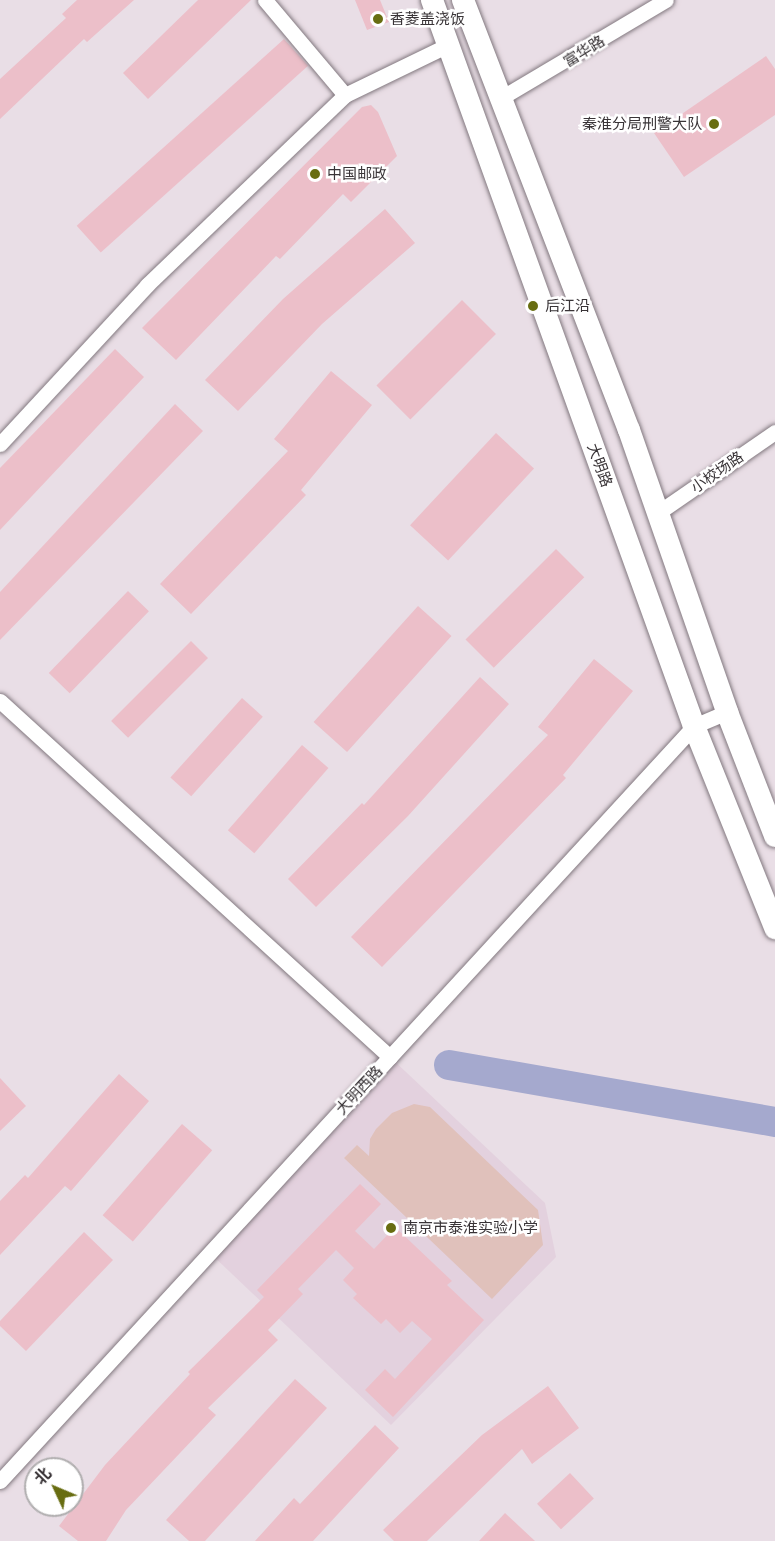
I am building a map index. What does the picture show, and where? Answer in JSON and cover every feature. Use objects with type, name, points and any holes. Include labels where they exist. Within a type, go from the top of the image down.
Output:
[{"type":"main road","name":"大明路","points":[[432,0],[694,726],[775,928]]},
{"type":"main road","points":[[463,0],[659,512],[727,712],[775,836]]},
{"type":"street","points":[[265,0],[345,95]]},
{"type":"street","name":"富华路","points":[[499,99],[666,0]]},
{"type":"street","points":[[0,444],[147,285],[345,95],[448,45]]},
{"type":"street","name":"小校场路","points":[[659,512],[775,432]]},
{"type":"street","points":[[0,701],[390,1056]]},
{"type":"street","name":"大明西路","points":[[0,1480],[694,726],[727,712]]},
{"type":"shaded area","name":"南京市泰淮实验小学","points":[[390,1057],[545,1203],[556,1257],[391,1425],[210,1253]]},
{"type":"shaded area","points":[[414,1104],[430,1107],[538,1210],[543,1245],[492,1299],[344,1158],[357,1145],[369,1156],[370,1139],[376,1129],[392,1113]]},
{"type":"building","points":[[77,0],[134,0],[87,42],[84,39],[0,119],[0,79],[66,18],[62,14]]},
{"type":"building","points":[[198,0],[251,0],[148,99],[123,73]]},
{"type":"building","points":[[355,0],[380,0],[389,22],[367,30]]},
{"type":"building","points":[[284,39],[308,66],[101,252],[77,226]]},
{"type":"building","name":"秦淮分局刑警大队","points":[[766,56],[775,69],[775,115],[684,177],[654,133]]},
{"type":"building","points":[[371,105],[378,112],[397,156],[351,202],[343,194],[280,259],[276,256],[176,360],[142,328],[362,107]]},
{"type":"building","points":[[385,209],[415,243],[322,324],[238,411],[205,380],[283,299]]},
{"type":"building","points":[[462,300],[496,334],[410,420],[376,386]]},
{"type":"building","points":[[115,349],[144,377],[0,530],[0,468]]},
{"type":"building","points":[[331,371],[372,405],[301,490],[306,495],[191,614],[160,584],[288,451],[274,439]]},
{"type":"building","points":[[175,404],[203,431],[0,640],[0,592]]},
{"type":"building","points":[[496,433],[534,468],[448,561],[410,525]]},
{"type":"building","points":[[556,549],[584,577],[494,668],[465,640]]},
{"type":"building","points":[[128,591],[149,611],[70,693],[49,673]]},
{"type":"building","points":[[418,606],[451,636],[347,752],[314,722]]},
{"type":"building","points":[[191,641],[208,658],[128,738],[111,721]]},
{"type":"building","points":[[594,659],[633,691],[563,775],[566,778],[382,967],[351,937],[548,735],[538,727]]},
{"type":"building","points":[[480,677],[509,704],[408,816],[316,907],[288,879],[362,803],[364,805]]},
{"type":"building","points":[[242,698],[263,717],[191,796],[170,778]]},
{"type":"building","points":[[302,745],[328,768],[254,853],[228,830]]},
{"type":"building","points":[[119,1074],[149,1101],[71,1191],[65,1186],[0,1255],[0,1201],[25,1175],[28,1178]]},
{"type":"building","points":[[0,1078],[26,1106],[0,1131]]},
{"type":"building","points":[[182,1124],[212,1150],[133,1242],[103,1215]]},
{"type":"building","points":[[360,1184],[381,1204],[355,1231],[374,1249],[395,1227],[452,1281],[447,1285],[484,1320],[393,1417],[365,1390],[385,1369],[395,1379],[432,1339],[412,1321],[400,1333],[386,1319],[381,1324],[353,1298],[357,1294],[343,1280],[354,1268],[336,1250],[298,1289],[303,1294],[268,1330],[278,1340],[208,1408],[216,1415],[126,1510],[106,1541],[78,1541],[59,1526],[66,1517],[84,1517],[84,1493],[105,1465],[190,1374],[188,1372],[264,1297],[257,1290]]},
{"type":"building","points":[[84,1232],[113,1260],[26,1351],[0,1326],[0,1321]]},
{"type":"building","points":[[295,1379],[327,1408],[205,1541],[189,1541],[166,1520]]},
{"type":"building","points":[[548,1386],[579,1428],[532,1464],[522,1449],[427,1541],[394,1541],[383,1530],[482,1435]]},
{"type":"building","points":[[375,1425],[399,1448],[313,1541],[255,1541],[294,1498],[300,1504]]},
{"type":"building","points":[[570,1473],[594,1499],[561,1529],[537,1504]]},
{"type":"building","points":[[505,1513],[535,1541],[479,1541]]},
{"type":"waterway","points":[[449,1065],[775,1122]]},
{"type":"place","name":"香菱盖浇饭","points":[[378,19]]},
{"type":"place","name":"秦淮分局刑警大队","points":[[714,124]]},
{"type":"place","name":"中国邮政","points":[[315,174]]},
{"type":"place","name":"后江沿","points":[[533,306]]},
{"type":"place","name":"南京市泰淮实验小学","points":[[391,1228]]}]
